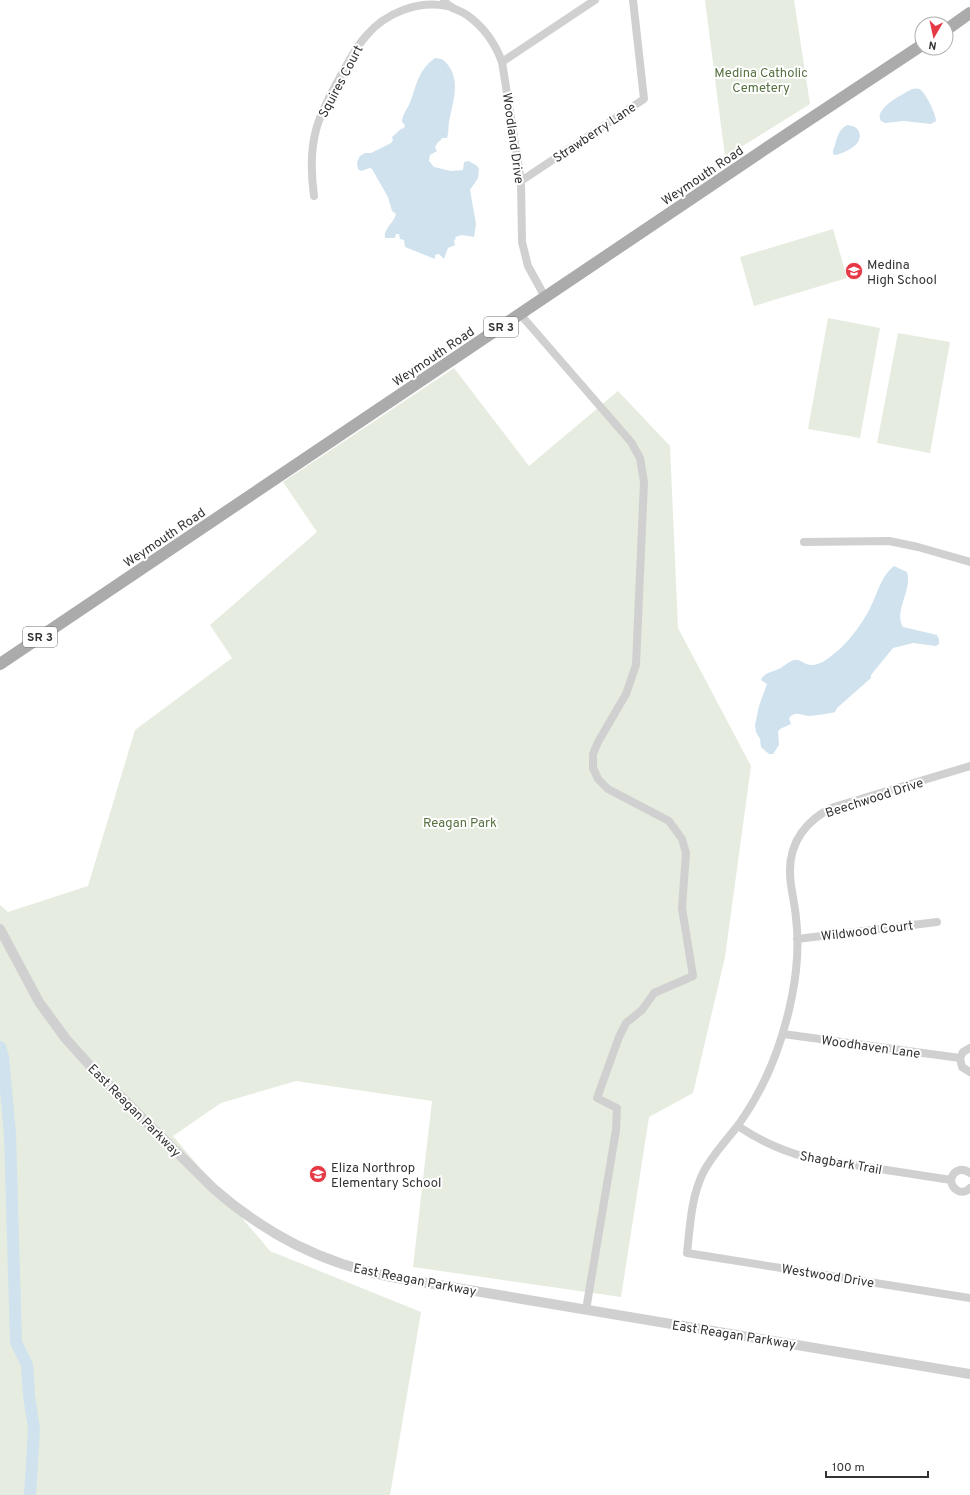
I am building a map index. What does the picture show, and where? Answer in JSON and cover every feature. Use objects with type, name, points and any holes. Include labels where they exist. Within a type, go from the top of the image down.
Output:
[{"type":"main road","points":[[954,24],[970,13]]},
{"type":"main road","name":"Weymouth Road","points":[[0,664],[914,50]]},
{"type":"street","points":[[502,62],[595,0]]},
{"type":"street","name":"Strawberry Lane","points":[[521,181],[644,99],[633,0]]},
{"type":"street","name":"Squires Court","points":[[314,196],[311,165],[312,148],[316,130],[326,102],[355,51],[366,35],[383,20],[403,10],[427,2],[446,3]]},
{"type":"street","name":"Woodland Drive","points":[[446,3],[466,14],[484,29],[498,50],[502,62],[521,181],[521,230],[525,255],[528,266],[545,297]]},
{"type":"street","points":[[520,314],[631,442],[640,458],[644,482],[636,665],[626,694],[598,742],[592,768],[598,779],[608,789],[669,821],[682,839],[686,853],[681,880],[682,908],[693,976],[654,994],[642,1010],[626,1023],[619,1037],[597,1098],[618,1108],[616,1130],[586,1310]]},
{"type":"street","points":[[804,542],[889,542],[918,547],[970,562]]},
{"type":"street","name":"Beechwood Drive","points":[[686,1253],[697,1186],[710,1160],[738,1126],[757,1096],[767,1076],[783,1034],[793,994],[796,968],[796,919],[790,874],[790,863],[794,844],[806,826],[814,818],[834,807],[970,766]]},
{"type":"street","name":"Wildwood Court","points":[[797,939],[937,922]]},
{"type":"street","name":"East Reagan Parkway","points":[[0,929],[39,1002],[78,1054],[214,1189],[252,1220],[291,1244],[313,1254],[354,1268],[391,1277],[970,1374]]},
{"type":"street","name":"Woodhaven Lane","points":[[783,1034],[960,1058]]},
{"type":"street","points":[[970,1048],[963,1052],[960,1058],[962,1067],[970,1072]]},
{"type":"street","name":"Shagbark Trail","points":[[738,1126],[770,1145],[801,1156],[950,1180]]},
{"type":"street","points":[[970,1173],[965,1170],[957,1170],[950,1180],[954,1189],[958,1191],[963,1192],[970,1188]]},
{"type":"street","name":"Westwood Drive","points":[[686,1253],[970,1298]]},
{"type":"green space","name":"Medina Catholic Cemetery","points":[[705,0],[794,0],[810,104],[725,157]]},
{"type":"green space","points":[[833,229],[847,278],[754,306],[740,257]]},
{"type":"green space","points":[[828,318],[880,328],[860,438],[808,429]]},
{"type":"green space","points":[[898,333],[950,342],[930,453],[877,443]]},
{"type":"green space","name":"Reagan Park","points":[[454,368],[529,466],[618,391],[670,446],[678,628],[751,766],[725,957],[693,1093],[649,1117],[621,1297],[413,1267],[432,1101],[296,1081],[221,1103],[173,1136],[270,1251],[421,1312],[390,1495],[0,1495],[0,905],[8,912],[88,886],[135,730],[232,658],[210,625],[317,532],[283,482]]},
{"type":"water","points":[[435,58],[442,59],[453,73],[455,89],[447,138],[442,138],[438,142],[435,147],[437,151],[430,155],[429,161],[434,167],[451,171],[463,170],[464,162],[469,161],[479,169],[478,178],[470,190],[476,224],[474,237],[462,235],[455,237],[455,245],[448,248],[444,259],[439,254],[435,255],[435,259],[405,247],[404,240],[400,239],[399,234],[396,234],[395,238],[385,238],[387,229],[396,214],[392,211],[388,197],[372,169],[370,168],[361,171],[358,169],[357,162],[360,156],[365,153],[371,153],[391,143],[393,140],[392,137],[404,128],[405,125],[402,122],[404,113],[409,105],[418,79],[424,68]]},
{"type":"water","points":[[912,89],[919,89],[927,98],[936,121],[931,124],[904,121],[885,123],[881,121],[881,112],[885,107],[896,98]]},
{"type":"water","points":[[848,125],[855,127],[858,130],[860,136],[859,140],[853,147],[835,155],[833,154],[833,151],[839,132]]},
{"type":"water","points":[[894,566],[907,572],[908,586],[900,614],[903,627],[937,635],[939,644],[936,646],[913,643],[893,648],[871,675],[871,678],[837,708],[835,712],[810,716],[794,714],[789,718],[791,724],[780,729],[778,732],[779,745],[773,754],[769,754],[761,747],[755,725],[759,706],[767,684],[761,680],[762,678],[794,660],[799,660],[806,664],[814,665],[833,655],[846,643],[860,624],[868,612],[883,579]]},
{"type":"waterway","points":[[0,1047],[3,1057],[10,1134],[16,1342],[27,1365],[29,1395],[34,1429],[30,1495]]},
{"type":"place","name":"Medina High School","points":[[854,271]]},
{"type":"place","name":"Eliza Northrop Elementary School","points":[[318,1174]]}]
